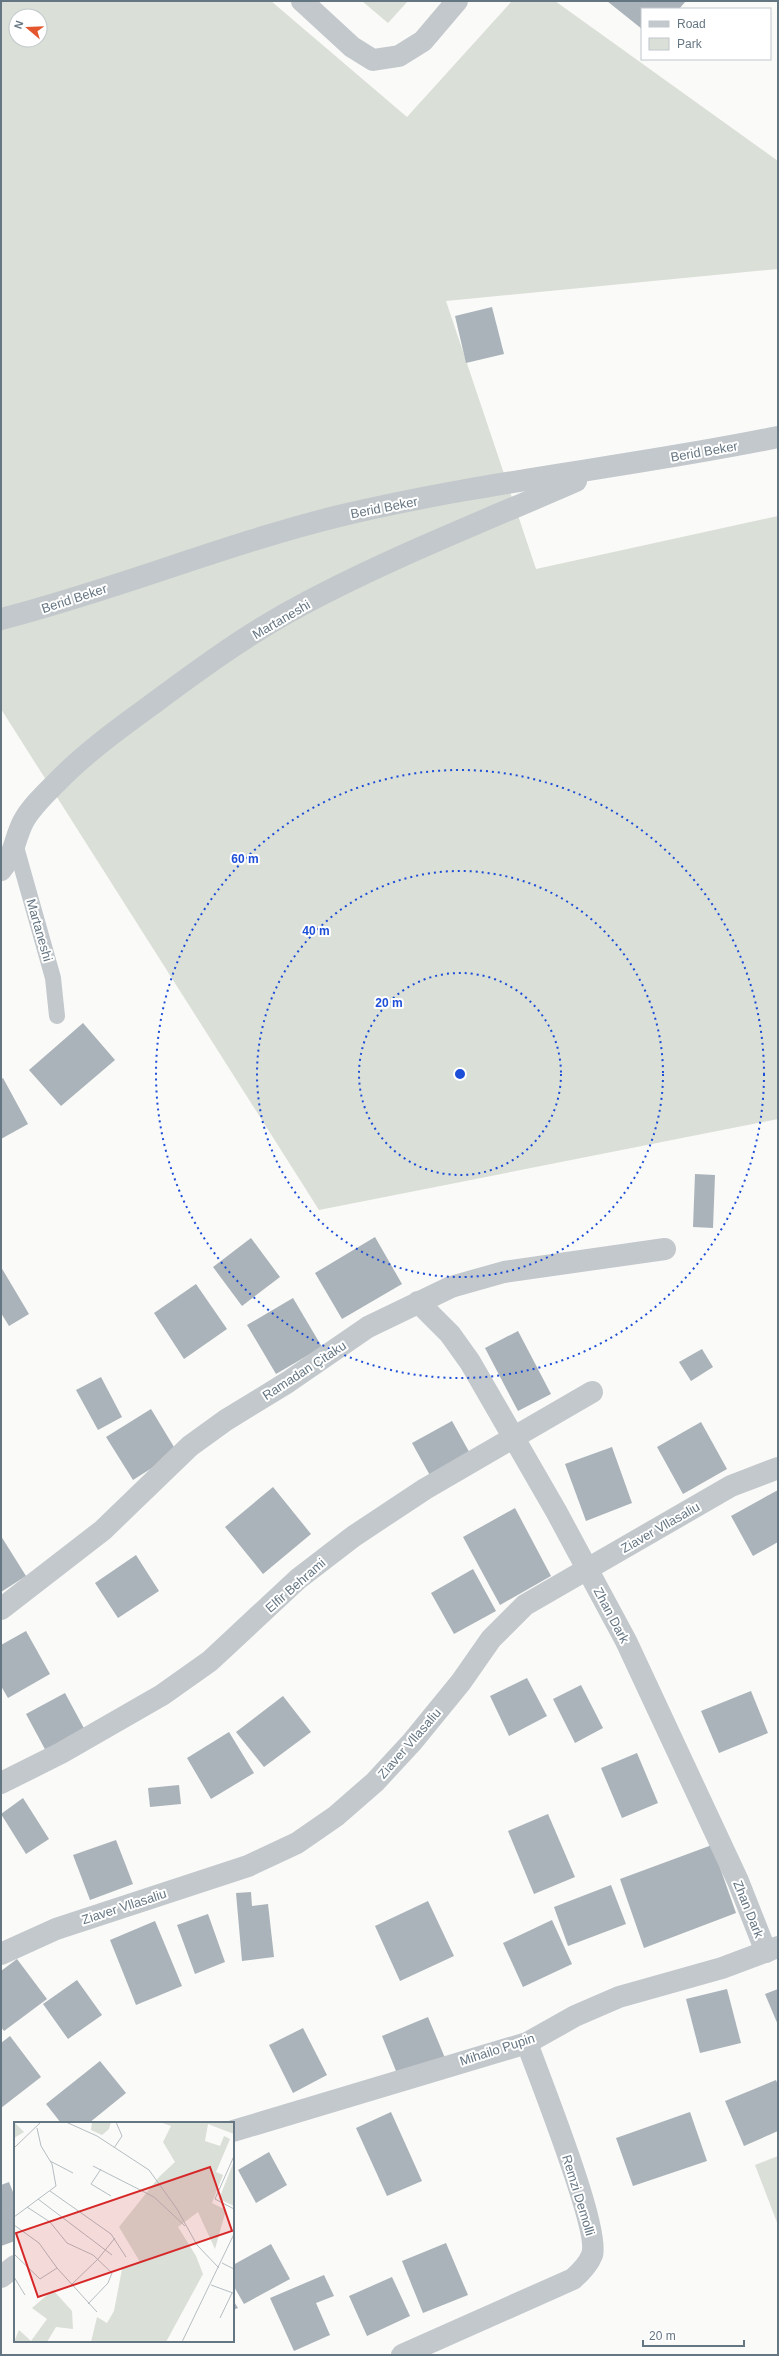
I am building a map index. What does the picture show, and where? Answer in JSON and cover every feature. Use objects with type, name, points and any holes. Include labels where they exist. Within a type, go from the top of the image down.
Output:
[{"type":"street","points":[[302,1],[352,47],[373,60],[399,56],[423,41],[457,1]]},
{"type":"street","name":"Berid Beker","points":[[1,619],[87,594],[266,536],[341,516],[482,488],[603,469],[778,437]]},
{"type":"street","name":"Martaneshi","points":[[1,870],[9,862],[16,847],[22,823],[35,805],[59,780],[123,726],[212,661],[287,614],[359,577],[603,469]]},
{"type":"street","name":"Ramadan Çitaku","points":[[1,1609],[103,1530],[190,1446],[226,1420],[288,1382],[368,1327],[451,1287],[504,1272],[665,1250]]},
{"type":"street","name":"Zhan Dark","points":[[418,1302],[450,1334],[470,1362],[588,1569],[652,1695],[738,1881],[772,1949]]},
{"type":"street","name":"Elfir Behrami","points":[[1,1783],[61,1753],[162,1695],[210,1662],[298,1579],[354,1536],[425,1489],[592,1392]]},
{"type":"street","name":"Ziaver Vllasaliu","points":[[1,1954],[56,1929],[248,1866],[297,1843],[336,1816],[375,1782],[412,1742],[491,1639],[525,1605],[732,1486],[778,1468]]},
{"type":"street","name":"Mihailo Pupin","points":[[234,2131],[527,2043],[575,2016],[619,1997],[722,1968],[772,1949]]},
{"type":"street","name":"Remzi Demolli","points":[[402,2355],[573,2279],[584,2269],[592,2255],[593,2241],[586,2209],[527,2043]]},
{"type":"street","points":[[1,2277],[14,2267]]},
{"type":"lane","name":"Martaneshi","points":[[16,847],[53,978],[57,1016]]},
{"type":"green space","points":[[1,1],[271,1],[407,117],[512,1],[555,1],[778,161],[778,269],[446,301],[536,569],[778,516],[778,1119],[319,1210],[1,709]]},
{"type":"green space","points":[[362,1],[408,1],[388,23]]},
{"type":"green space","points":[[778,2156],[778,2225],[755,2165]]},
{"type":"building","points":[[607,1],[686,1],[680,8],[641,8],[641,28]]},
{"type":"building","points":[[492,307],[504,354],[466,363],[455,316]]},
{"type":"building","points":[[83,1023],[115,1060],[61,1106],[29,1070]]},
{"type":"building","points":[[3,1078],[28,1124],[1,1139],[1,1079]]},
{"type":"building","points":[[695,1174],[715,1175],[713,1228],[693,1227]]},
{"type":"building","points":[[375,1237],[402,1284],[342,1319],[315,1273]]},
{"type":"building","points":[[251,1238],[280,1277],[242,1306],[213,1267]]},
{"type":"building","points":[[1,1267],[29,1314],[9,1326],[1,1313]]},
{"type":"building","points":[[196,1284],[227,1329],[184,1359],[154,1313]]},
{"type":"building","points":[[293,1298],[322,1347],[276,1374],[247,1325]]},
{"type":"building","points":[[518,1331],[551,1394],[518,1411],[485,1348]]},
{"type":"building","points":[[702,1349],[713,1367],[691,1381],[679,1362]]},
{"type":"building","points":[[101,1377],[122,1417],[98,1430],[76,1390]]},
{"type":"building","points":[[151,1409],[177,1452],[133,1480],[106,1437]]},
{"type":"building","points":[[452,1421],[472,1457],[432,1479],[412,1443]]},
{"type":"building","points":[[701,1422],[727,1469],[683,1494],[657,1447]]},
{"type":"building","points":[[612,1447],[632,1503],[586,1521],[565,1464]]},
{"type":"building","points":[[273,1487],[311,1534],[263,1574],[225,1527]]},
{"type":"building","points":[[778,1490],[778,1542],[753,1556],[731,1516]]},
{"type":"building","points":[[515,1508],[551,1576],[500,1605],[463,1537]]},
{"type":"building","points":[[1,1536],[26,1576],[1,1592]]},
{"type":"building","points":[[136,1555],[159,1591],[118,1618],[95,1583]]},
{"type":"building","points":[[473,1569],[496,1611],[454,1634],[431,1593]]},
{"type":"building","points":[[26,1631],[50,1674],[8,1698],[1,1686],[1,1645]]},
{"type":"building","points":[[527,1678],[547,1716],[509,1736],[490,1696]]},
{"type":"building","points":[[581,1685],[603,1728],[575,1743],[553,1699]]},
{"type":"building","points":[[751,1691],[768,1733],[719,1753],[701,1711]]},
{"type":"building","points":[[65,1693],[86,1732],[47,1753],[26,1714]]},
{"type":"building","points":[[283,1696],[311,1732],[264,1767],[236,1732]]},
{"type":"building","points":[[229,1732],[254,1773],[211,1799],[187,1758]]},
{"type":"building","points":[[637,1753],[658,1803],[622,1818],[601,1768]]},
{"type":"building","points":[[179,1785],[181,1804],[150,1807],[148,1788]]},
{"type":"building","points":[[23,1798],[49,1839],[26,1854],[1,1814]]},
{"type":"building","points":[[548,1814],[575,1877],[534,1894],[508,1831]]},
{"type":"building","points":[[116,1840],[133,1884],[90,1900],[73,1855]]},
{"type":"building","points":[[712,1845],[736,1913],[644,1948],[620,1879]]},
{"type":"building","points":[[611,1885],[626,1924],[568,1946],[554,1907]]},
{"type":"building","points":[[251,1892],[252,1906],[268,1904],[274,1957],[242,1961],[236,1893]]},
{"type":"building","points":[[428,1901],[454,1956],[400,1981],[375,1926]]},
{"type":"building","points":[[208,1914],[225,1962],[195,1974],[177,1925]]},
{"type":"building","points":[[552,1920],[572,1964],[523,1987],[503,1943]]},
{"type":"building","points":[[155,1921],[182,1986],[136,2005],[110,1940]]},
{"type":"building","points":[[17,1959],[47,1999],[4,2031],[1,2027],[1,1971]]},
{"type":"building","points":[[77,1980],[102,2015],[68,2039],[43,2004]]},
{"type":"building","points":[[727,1989],[741,2043],[700,2053],[686,1999]]},
{"type":"building","points":[[778,1989],[778,2025],[765,1994]]},
{"type":"building","points":[[428,2017],[445,2058],[398,2076],[382,2036]]},
{"type":"building","points":[[303,2028],[327,2075],[293,2093],[269,2045]]},
{"type":"building","points":[[10,2036],[41,2077],[1,2108],[1,2043]]},
{"type":"building","points":[[100,2061],[126,2093],[90,2122],[60,2122],[46,2104]]},
{"type":"building","points":[[776,2080],[778,2085],[778,2131],[744,2146],[725,2101]]},
{"type":"building","points":[[391,2112],[422,2181],[387,2196],[356,2128]]},
{"type":"building","points":[[690,2112],[707,2161],[633,2186],[616,2138]]},
{"type":"building","points":[[269,2152],[287,2185],[256,2203],[238,2170]]},
{"type":"building","points":[[9,2182],[14,2194],[14,2241],[1,2246],[1,2185]]},
{"type":"building","points":[[446,2243],[468,2295],[423,2313],[402,2261]]},
{"type":"building","points":[[271,2244],[290,2279],[244,2304],[234,2287],[234,2264]]},
{"type":"building","points":[[324,2275],[334,2296],[316,2303],[330,2335],[294,2351],[270,2298]]},
{"type":"building","points":[[392,2277],[410,2316],[367,2336],[349,2296]]},
{"type":"building","points":[[234,2302],[238,2308],[234,2310]]}]
